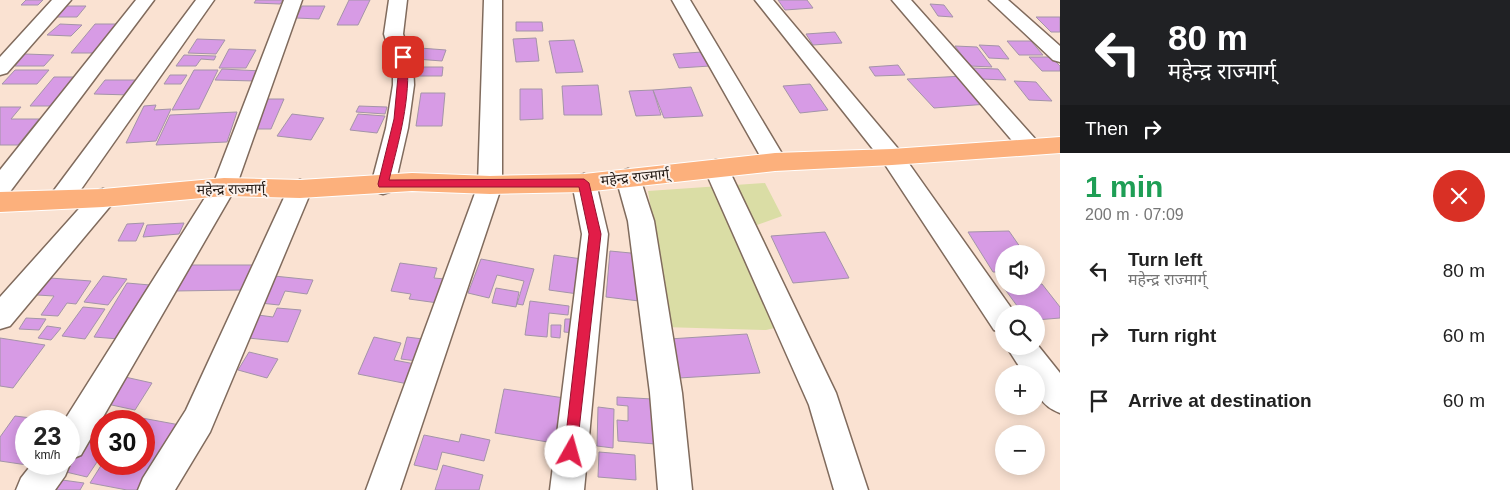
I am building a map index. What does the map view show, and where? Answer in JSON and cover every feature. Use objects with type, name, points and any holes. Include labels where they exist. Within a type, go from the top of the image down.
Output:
[{"type":"highway","name":"महेन्द्र राज्मार्ग्","points":[[0,202],[103,198],[224,187],[300,189],[412,182],[490,185],[584,183],[775,162],[892,157],[1060,145]]},
{"type":"street","points":[[0,69],[62,0]]},
{"type":"street","points":[[0,187],[145,0]]},
{"type":"street","points":[[61,200],[205,0]]},
{"type":"street","points":[[80,425],[224,187],[293,0]]},
{"type":"street","points":[[383,184],[399,119],[404,72],[403,57],[396,47],[392,32],[398,0]]},
{"type":"street","points":[[383,490],[490,185],[493,0]]},
{"type":"street","points":[[681,0],[775,162]]},
{"type":"street","points":[[764,0],[892,157],[995,308]]},
{"type":"street","points":[[901,0],[1029,146]]},
{"type":"street","points":[[998,0],[1060,56]]},
{"type":"street","points":[[716,168],[825,404],[851,490]]},
{"type":"street","points":[[628,178],[641,222],[666,393],[675,490]]},
{"type":"street","points":[[567,490],[595,234],[584,183]]},
{"type":"street","points":[[155,490],[198,422],[300,189]]},
{"type":"street","points":[[0,317],[103,198]]},
{"type":"street","points":[[1028,355],[1060,398]]},
{"type":"street","points":[[33,490],[45,475]]},
{"type":"green space","points":[[765,183],[782,216],[757,225],[775,263],[788,325],[766,330],[663,327],[659,259],[648,191]]},
{"type":"building","points":[[26,0],[43,0],[38,5],[21,5]]},
{"type":"building","points":[[256,0],[283,0],[280,4],[254,3]]},
{"type":"building","points":[[349,0],[370,0],[358,25],[337,25]]},
{"type":"building","points":[[778,0],[807,0],[813,8],[785,10]]},
{"type":"building","points":[[930,4],[944,5],[953,17],[938,16]]},
{"type":"building","points":[[63,6],[86,6],[77,17],[53,17]]},
{"type":"building","points":[[302,6],[325,6],[319,19],[296,18]]},
{"type":"building","points":[[1036,17],[1060,17],[1060,32],[1051,32]]},
{"type":"building","points":[[516,22],[542,22],[543,31],[516,31]]},
{"type":"building","points":[[60,24],[82,25],[71,36],[47,35]]},
{"type":"building","points":[[95,24],[119,24],[97,53],[71,53]]},
{"type":"building","points":[[835,32],[842,43],[813,45],[806,34]]},
{"type":"building","points":[[536,38],[539,61],[516,62],[513,39]]},
{"type":"building","points":[[197,39],[225,40],[216,54],[188,53]]},
{"type":"building","points":[[574,40],[583,72],[556,73],[549,41]]},
{"type":"building","points":[[1007,41],[1031,41],[1043,55],[1019,55]]},
{"type":"building","points":[[979,45],[999,46],[1009,59],[989,58]]},
{"type":"building","points":[[955,46],[977,47],[992,67],[970,66]]},
{"type":"building","points":[[420,48],[446,50],[442,61],[416,59]]},
{"type":"building","points":[[229,49],[256,50],[246,68],[219,68]]},
{"type":"building","points":[[702,52],[710,66],[679,68],[673,54]]},
{"type":"building","points":[[25,54],[54,55],[44,66],[15,66]]},
{"type":"building","points":[[184,55],[216,56],[214,60],[201,59],[196,66],[176,66]]},
{"type":"building","points":[[1029,57],[1051,57],[1060,66],[1060,71],[1042,71]]},
{"type":"building","points":[[898,65],[905,75],[875,76],[869,67]]},
{"type":"building","points":[[418,67],[443,67],[442,76],[416,76]]},
{"type":"building","points":[[973,68],[998,69],[1006,80],[981,79]]},
{"type":"building","points":[[222,69],[261,71],[255,81],[215,80]]},
{"type":"building","points":[[15,70],[49,70],[37,84],[2,84]]},
{"type":"building","points":[[194,70],[218,70],[199,109],[172,110]]},
{"type":"building","points":[[170,75],[187,75],[181,84],[164,84]]},
{"type":"building","points":[[964,76],[988,104],[934,108],[907,79]]},
{"type":"building","points":[[54,77],[78,77],[55,106],[30,106]]},
{"type":"building","points":[[105,80],[141,80],[131,95],[94,94]]},
{"type":"building","points":[[1014,81],[1036,82],[1052,101],[1029,100]]},
{"type":"building","points":[[810,84],[828,110],[800,113],[783,86]]},
{"type":"building","points":[[598,85],[602,115],[564,115],[562,86]]},
{"type":"building","points":[[691,87],[703,116],[664,118],[653,90]]},
{"type":"building","points":[[520,89],[542,89],[543,119],[520,120]]},
{"type":"building","points":[[653,90],[661,115],[636,116],[629,91]]},
{"type":"building","points":[[421,93],[445,93],[442,126],[416,126]]},
{"type":"building","points":[[266,99],[284,99],[271,129],[251,129]]},
{"type":"building","points":[[156,105],[154,110],[171,109],[156,141],[126,143],[144,106]]},
{"type":"building","points":[[359,106],[387,107],[385,114],[356,112]]},
{"type":"building","points":[[0,107],[21,107],[11,119],[39,119],[18,145],[0,145]]},
{"type":"building","points":[[237,112],[227,142],[156,145],[170,115]]},
{"type":"building","points":[[292,114],[324,118],[311,140],[277,136]]},
{"type":"building","points":[[358,114],[385,116],[377,133],[350,130]]},
{"type":"building","points":[[144,223],[136,241],[118,241],[127,224]]},
{"type":"building","points":[[184,223],[179,234],[143,237],[147,225]]},
{"type":"building","points":[[1009,231],[1019,245],[995,245],[995,272],[993,272],[968,232]]},
{"type":"building","points":[[825,232],[849,278],[793,283],[771,236]]},
{"type":"building","points":[[610,251],[641,254],[639,301],[606,297]]},
{"type":"building","points":[[554,255],[582,259],[578,294],[549,290]]},
{"type":"building","points":[[481,259],[534,269],[523,305],[517,304],[524,281],[497,275],[489,298],[468,293]]},
{"type":"building","points":[[400,263],[437,268],[434,278],[445,279],[438,303],[409,299],[411,294],[391,291]]},
{"type":"building","points":[[186,265],[252,265],[243,290],[174,291]]},
{"type":"building","points":[[103,276],[127,279],[108,305],[84,302]]},
{"type":"building","points":[[274,276],[313,280],[307,294],[285,291],[279,305],[260,303]]},
{"type":"building","points":[[50,278],[91,281],[76,304],[67,303],[58,316],[41,315],[54,296],[37,295]]},
{"type":"building","points":[[127,283],[150,285],[119,339],[94,337]]},
{"type":"building","points":[[496,288],[519,292],[516,307],[492,303]]},
{"type":"building","points":[[1045,288],[1060,307],[1060,318],[1045,319],[1045,305],[1016,305],[1009,295],[1045,295]]},
{"type":"building","points":[[530,301],[569,306],[568,315],[549,313],[547,337],[525,335]]},
{"type":"building","points":[[83,307],[105,309],[85,339],[62,336]]},
{"type":"building","points":[[277,308],[301,310],[288,342],[248,338],[258,315],[273,317]]},
{"type":"building","points":[[26,318],[46,319],[39,330],[19,329]]},
{"type":"building","points":[[565,319],[576,319],[575,333],[564,332]]},
{"type":"building","points":[[551,325],[561,325],[560,338],[551,337]]},
{"type":"building","points":[[47,326],[61,328],[51,340],[38,338]]},
{"type":"building","points":[[747,334],[760,373],[679,378],[669,339]]},
{"type":"building","points":[[374,337],[401,343],[394,360],[415,364],[408,384],[358,374]]},
{"type":"building","points":[[407,337],[423,339],[417,361],[401,359]]},
{"type":"building","points":[[0,338],[45,345],[13,388],[0,386]]},
{"type":"building","points":[[249,352],[278,359],[267,378],[238,370]]},
{"type":"building","points":[[125,377],[152,383],[135,410],[107,404]]},
{"type":"building","points":[[504,389],[571,399],[565,445],[495,433]]},
{"type":"building","points":[[617,397],[652,399],[655,444],[618,441],[617,420],[628,421],[628,406],[617,405]]},
{"type":"building","points":[[598,407],[614,409],[613,448],[597,446]]},
{"type":"building","points":[[15,416],[15,463],[0,461],[0,437]]},
{"type":"building","points":[[155,420],[180,425],[155,471]]},
{"type":"building","points":[[461,434],[490,440],[484,461],[442,452],[437,470],[414,465],[424,435],[459,442]]},
{"type":"building","points":[[90,437],[90,472],[87,477],[79,475],[80,452]]},
{"type":"building","points":[[599,452],[635,455],[636,480],[598,477]]},
{"type":"building","points":[[443,465],[483,475],[479,490],[435,490]]},
{"type":"building","points":[[95,475],[153,475],[145,490],[127,490],[90,483]]},
{"type":"building","points":[[55,479],[84,483],[80,490],[48,490]]},
{"type":"route","points":[[403,57],[404,72],[399,119],[383,184],[412,182],[490,185],[584,183],[595,234],[571,452]]}]
